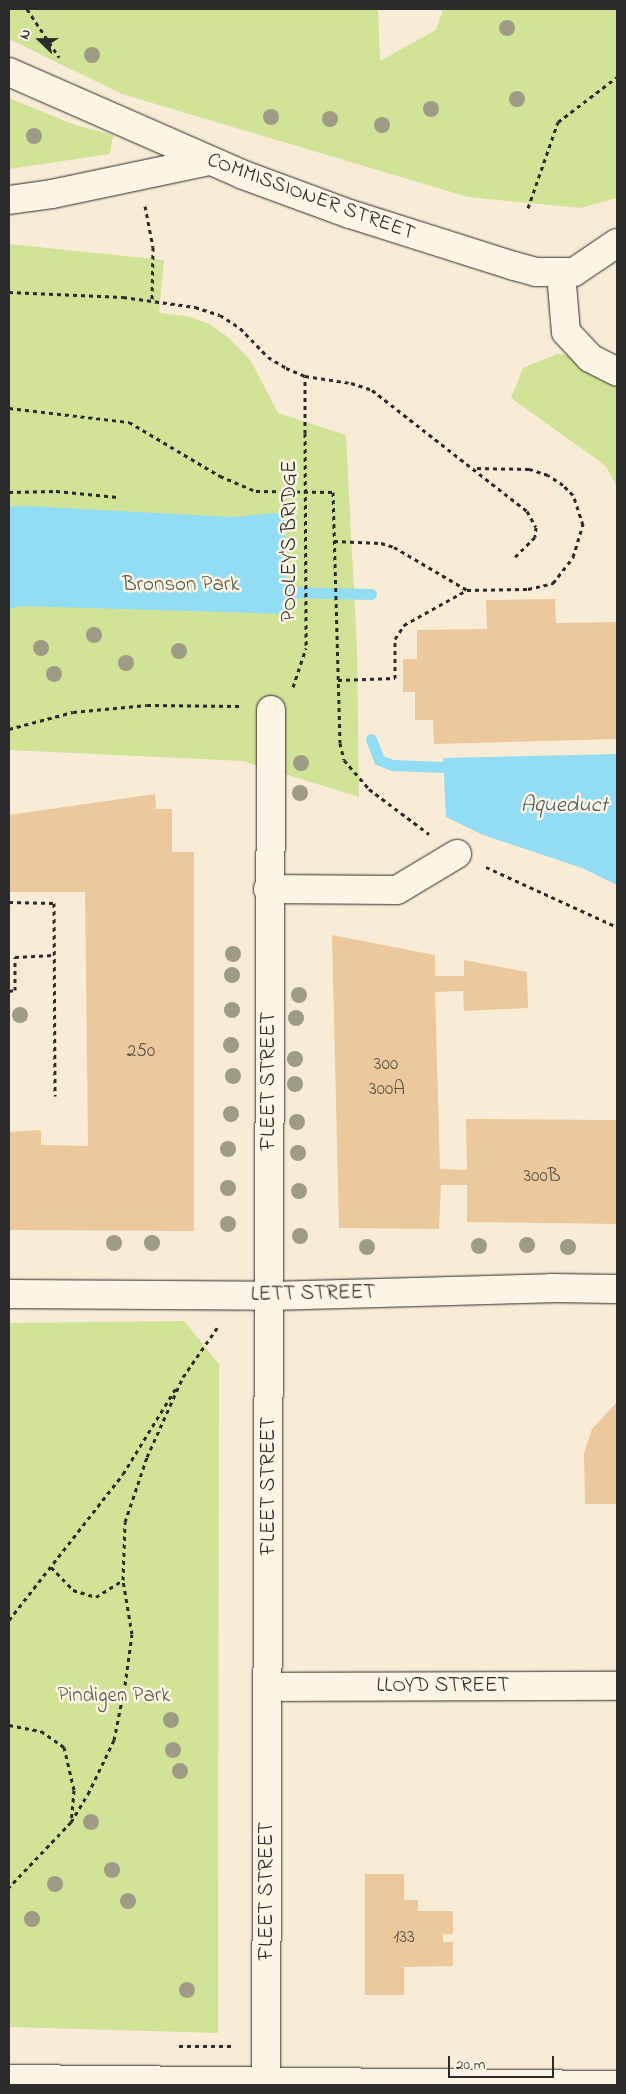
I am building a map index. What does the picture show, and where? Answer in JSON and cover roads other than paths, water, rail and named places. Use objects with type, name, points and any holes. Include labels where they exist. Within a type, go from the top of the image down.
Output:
[{"type":"street","name":"COMMISSIONER STREET","points":[[9,72],[208,161],[285,191],[479,256],[536,272],[574,272],[617,244]]},
{"type":"street","points":[[9,200],[52,194],[208,161]]},
{"type":"street","points":[[562,273],[566,332],[590,358],[617,372]]},
{"type":"street","name":"FLEET STREET","points":[[266,2083],[270,1296],[268,889],[272,710]]},
{"type":"street","points":[[268,889],[397,890],[457,854]]},
{"type":"street","name":"LETT STREET","points":[[9,1294],[270,1296],[551,1288],[617,1289]]},
{"type":"street","name":"LLOYD STREET","points":[[268,1687],[617,1686]]},
{"type":"street","points":[[9,2079],[617,2085]]},
{"type":"water","points":[[26,506],[232,517],[286,512],[287,614],[20,606],[9,609],[9,507]]},
{"type":"water","name":"Aqueduct","points":[[617,754],[617,885],[582,868],[483,835],[446,817],[443,758]]},
{"type":"waterway","points":[[286,592],[371,594]]},
{"type":"waterway","points":[[371,739],[379,760],[393,765],[443,767]]},
{"type":"park label","name":"Bronson Park","points":[[181,585]]},
{"type":"park label","name":"Pindigen Park","points":[[114,1696]]}]
